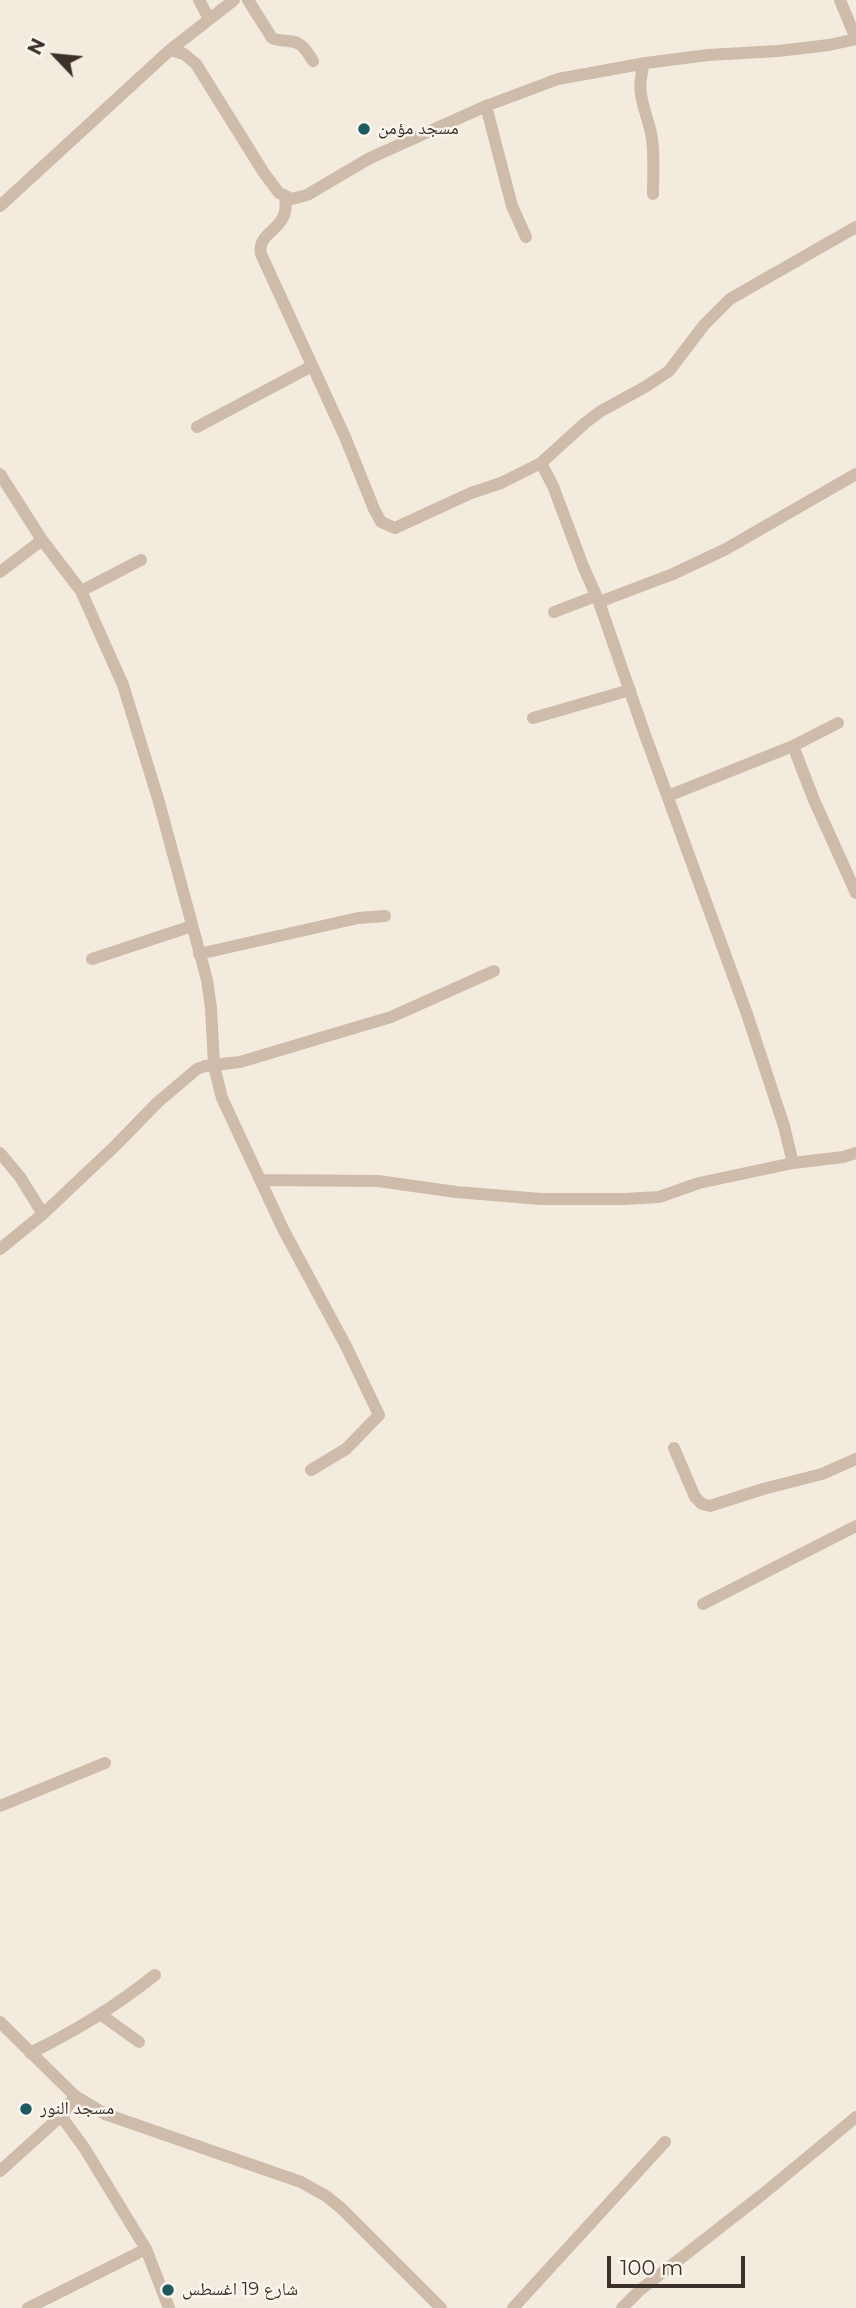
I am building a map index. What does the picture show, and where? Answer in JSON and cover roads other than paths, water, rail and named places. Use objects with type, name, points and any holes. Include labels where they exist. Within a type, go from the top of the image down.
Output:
[{"type":"street","points":[[199,0],[209,19]]},
{"type":"street","points":[[0,206],[170,50],[234,0]]},
{"type":"street","points":[[248,0],[272,38],[277,41],[295,41],[313,61]]},
{"type":"street","points":[[170,50],[184,54],[196,64],[264,173],[279,193],[292,199],[307,195],[370,159],[486,106],[558,79],[708,55],[778,51],[856,39],[840,0]]},
{"type":"street","points":[[644,64],[640,79],[642,106],[651,133],[653,194]]},
{"type":"street","points":[[486,106],[512,206],[526,237]]},
{"type":"street","points":[[285,198],[285,216],[280,224],[261,240],[260,247],[374,509],[381,522],[395,528],[541,463],[601,411],[669,371],[704,325],[730,299],[856,227]]},
{"type":"street","points":[[197,428],[312,366]]},
{"type":"street","points":[[541,463],[559,499],[598,599],[747,1014],[784,1126],[793,1163]]},
{"type":"street","points":[[0,474],[42,540],[80,591],[123,685],[159,802],[207,980],[214,1066],[222,1098],[283,1229],[346,1346],[379,1415],[346,1449],[311,1470]]},
{"type":"street","points":[[554,612],[673,574],[726,549],[856,474]]},
{"type":"street","points":[[0,572],[42,540]]},
{"type":"street","points":[[80,591],[141,560]]},
{"type":"street","points":[[533,718],[629,690]]},
{"type":"street","points":[[668,796],[793,746],[838,723]]},
{"type":"street","points":[[793,746],[856,893]]},
{"type":"street","points":[[199,954],[358,919],[385,916]]},
{"type":"street","points":[[92,959],[192,926]]},
{"type":"street","points":[[0,1249],[43,1213],[158,1102],[197,1069],[252,1059],[391,1017],[494,971]]},
{"type":"street","points":[[0,1153],[20,1177],[43,1213]]},
{"type":"street","points":[[261,1180],[378,1181],[456,1192],[541,1199],[624,1199],[659,1197],[699,1183],[856,1153]]},
{"type":"street","points":[[674,1448],[695,1497],[702,1504],[710,1506],[822,1474],[856,1459]]},
{"type":"street","points":[[703,1604],[856,1526]]},
{"type":"street","points":[[0,1806],[105,1763]]},
{"type":"street","points":[[30,2053],[62,2038],[128,1996],[155,1975]]},
{"type":"street","points":[[100,2014],[139,2042]]},
{"type":"street","points":[[2,2027],[75,2096],[105,2114],[301,2182],[326,2196],[442,2308]]},
{"type":"street","points":[[0,2171],[61,2116],[75,2096]]},
{"type":"street","points":[[61,2116],[85,2149],[146,2249],[169,2308]]},
{"type":"street","points":[[622,2308],[640,2290],[856,2117]]},
{"type":"street","points":[[513,2308],[666,2141]]},
{"type":"street","points":[[27,2308],[146,2249]]},
{"type":"place","name":"مسجد مؤمن","points":[[364,129]]},
{"type":"place","name":"مسجد النور","points":[[26,2109]]},
{"type":"place","name":"شارع 19 اغسطس","points":[[168,2290]]}]
